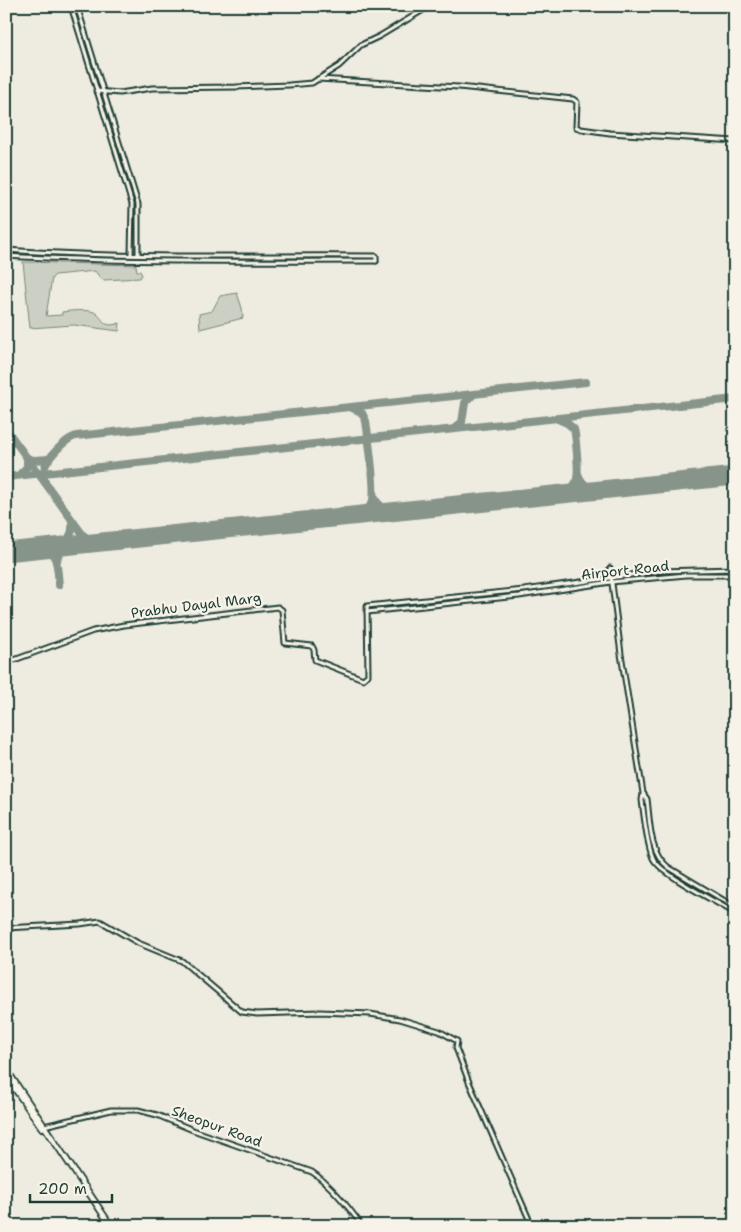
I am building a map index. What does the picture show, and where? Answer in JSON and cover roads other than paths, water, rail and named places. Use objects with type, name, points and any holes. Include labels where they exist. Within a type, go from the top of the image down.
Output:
[{"type":"highway","points":[[6,1069],[42,1126]]},
{"type":"highway","points":[[6,1076],[110,1226]]},
{"type":"street","points":[[71,6],[132,204],[135,261]]},
{"type":"street","points":[[77,6],[138,204],[135,255]]},
{"type":"street","points":[[96,91],[129,92],[152,88],[312,83],[339,66],[361,46],[430,6]]},
{"type":"street","points":[[318,79],[459,87],[574,99],[577,102],[576,127],[610,133],[735,141]]},
{"type":"street","points":[[6,250],[135,255],[376,256],[376,261],[135,261],[6,256]]},
{"type":"street","points":[[42,258],[43,252]]},
{"type":"street","points":[[610,568],[622,663],[651,852],[658,865],[670,874],[735,913]]},
{"type":"street","name":"Airport Road","points":[[367,606],[524,590],[671,570],[735,569]]},
{"type":"street","name":"Airport Road","points":[[367,612],[519,596],[611,582],[686,575],[735,575]]},
{"type":"street","name":"Prabhu Dayal Marg","points":[[6,663],[93,631],[124,625],[278,607],[282,610],[283,640],[285,643],[312,646],[315,660],[363,679],[368,675],[367,606]]},
{"type":"street","points":[[643,793],[647,799],[655,850],[661,861],[735,907]]},
{"type":"street","points":[[6,928],[80,924],[100,921],[138,943],[176,958],[188,965],[194,973],[242,1012],[258,1014],[301,1012],[370,1014],[400,1019],[444,1033],[457,1041],[456,1048],[469,1082],[532,1226]]},
{"type":"street","name":"Sheopur Road","points":[[42,1126],[111,1110],[138,1110],[157,1115],[193,1130],[312,1172],[351,1210],[362,1226]]}]
